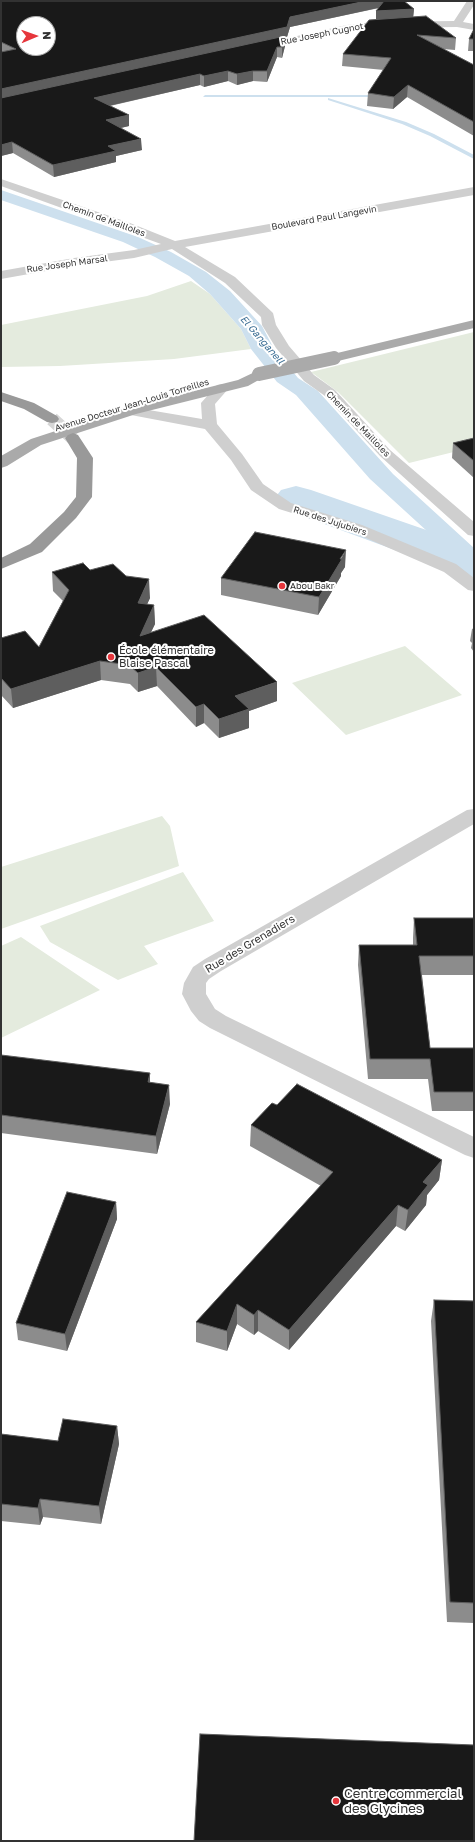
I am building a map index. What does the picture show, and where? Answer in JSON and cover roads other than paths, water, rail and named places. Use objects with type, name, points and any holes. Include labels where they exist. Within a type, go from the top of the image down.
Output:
[{"type":"highway","points":[[1,396],[29,406],[52,419]]},
{"type":"highway","points":[[1,564],[36,548],[70,515],[84,497],[85,458],[73,438]]},
{"type":"main road","name":"Avenue Docteur Jean-Louis Torreilles","points":[[33,439],[115,409],[220,379],[259,374],[334,358],[474,324]]},
{"type":"main road","name":"Avenue Docteur Jean-Louis Torreilles","points":[[33,439],[131,411],[243,383],[259,374]]},
{"type":"main road","points":[[8,443],[33,439]]},
{"type":"main road","points":[[1,463],[33,439]]},
{"type":"street","points":[[457,24],[472,1]]},
{"type":"street","name":"Rue Joseph Cugnot","points":[[247,50],[347,28],[395,24],[457,24],[474,27]]},
{"type":"street","name":"Chemin de Mailloles","points":[[1,182],[126,226],[171,246],[230,280],[267,314],[269,325],[283,348],[309,378],[330,393],[385,453],[474,531]]},
{"type":"street","name":"Boulevard Paul Langevin","points":[[134,254],[474,191]]},
{"type":"street","name":"Rue Joseph Marsal","points":[[1,275],[74,262],[134,254]]},
{"type":"street","points":[[131,411],[210,425],[208,403],[222,388]]},
{"type":"street","name":"Rue des Jujubiers","points":[[210,425],[236,457],[257,487],[285,506],[356,528],[450,568],[474,586]]},
{"type":"street","name":"Rue des Grenadiers","points":[[474,815],[213,965],[201,973],[196,983],[194,994],[203,1010],[218,1022],[474,1148]]},
{"type":"water","name":"El Ganganell","points":[[1,190],[138,237],[171,252],[206,272],[230,291],[262,326],[273,347],[298,378],[318,391],[393,474],[474,548],[474,574],[370,479],[296,395],[277,382],[251,349],[241,329],[210,294],[189,276],[155,257],[123,242],[1,200]]},
{"type":"waterway","points":[[205,96],[380,96]]},
{"type":"waterway","points":[[330,99],[404,123],[432,135],[474,157]]},
{"type":"waterway","points":[[296,499],[419,543],[461,561],[474,564]]},
{"type":"tunnel","points":[[52,419],[73,438]]},
{"type":"place","name":"Abou Bakr","points":[[282,586]]},
{"type":"place","name":"École élémentaire Blaise Pascal","points":[[111,657]]},
{"type":"place","name":"Centre commercial des Glycines","points":[[336,1801]]}]
